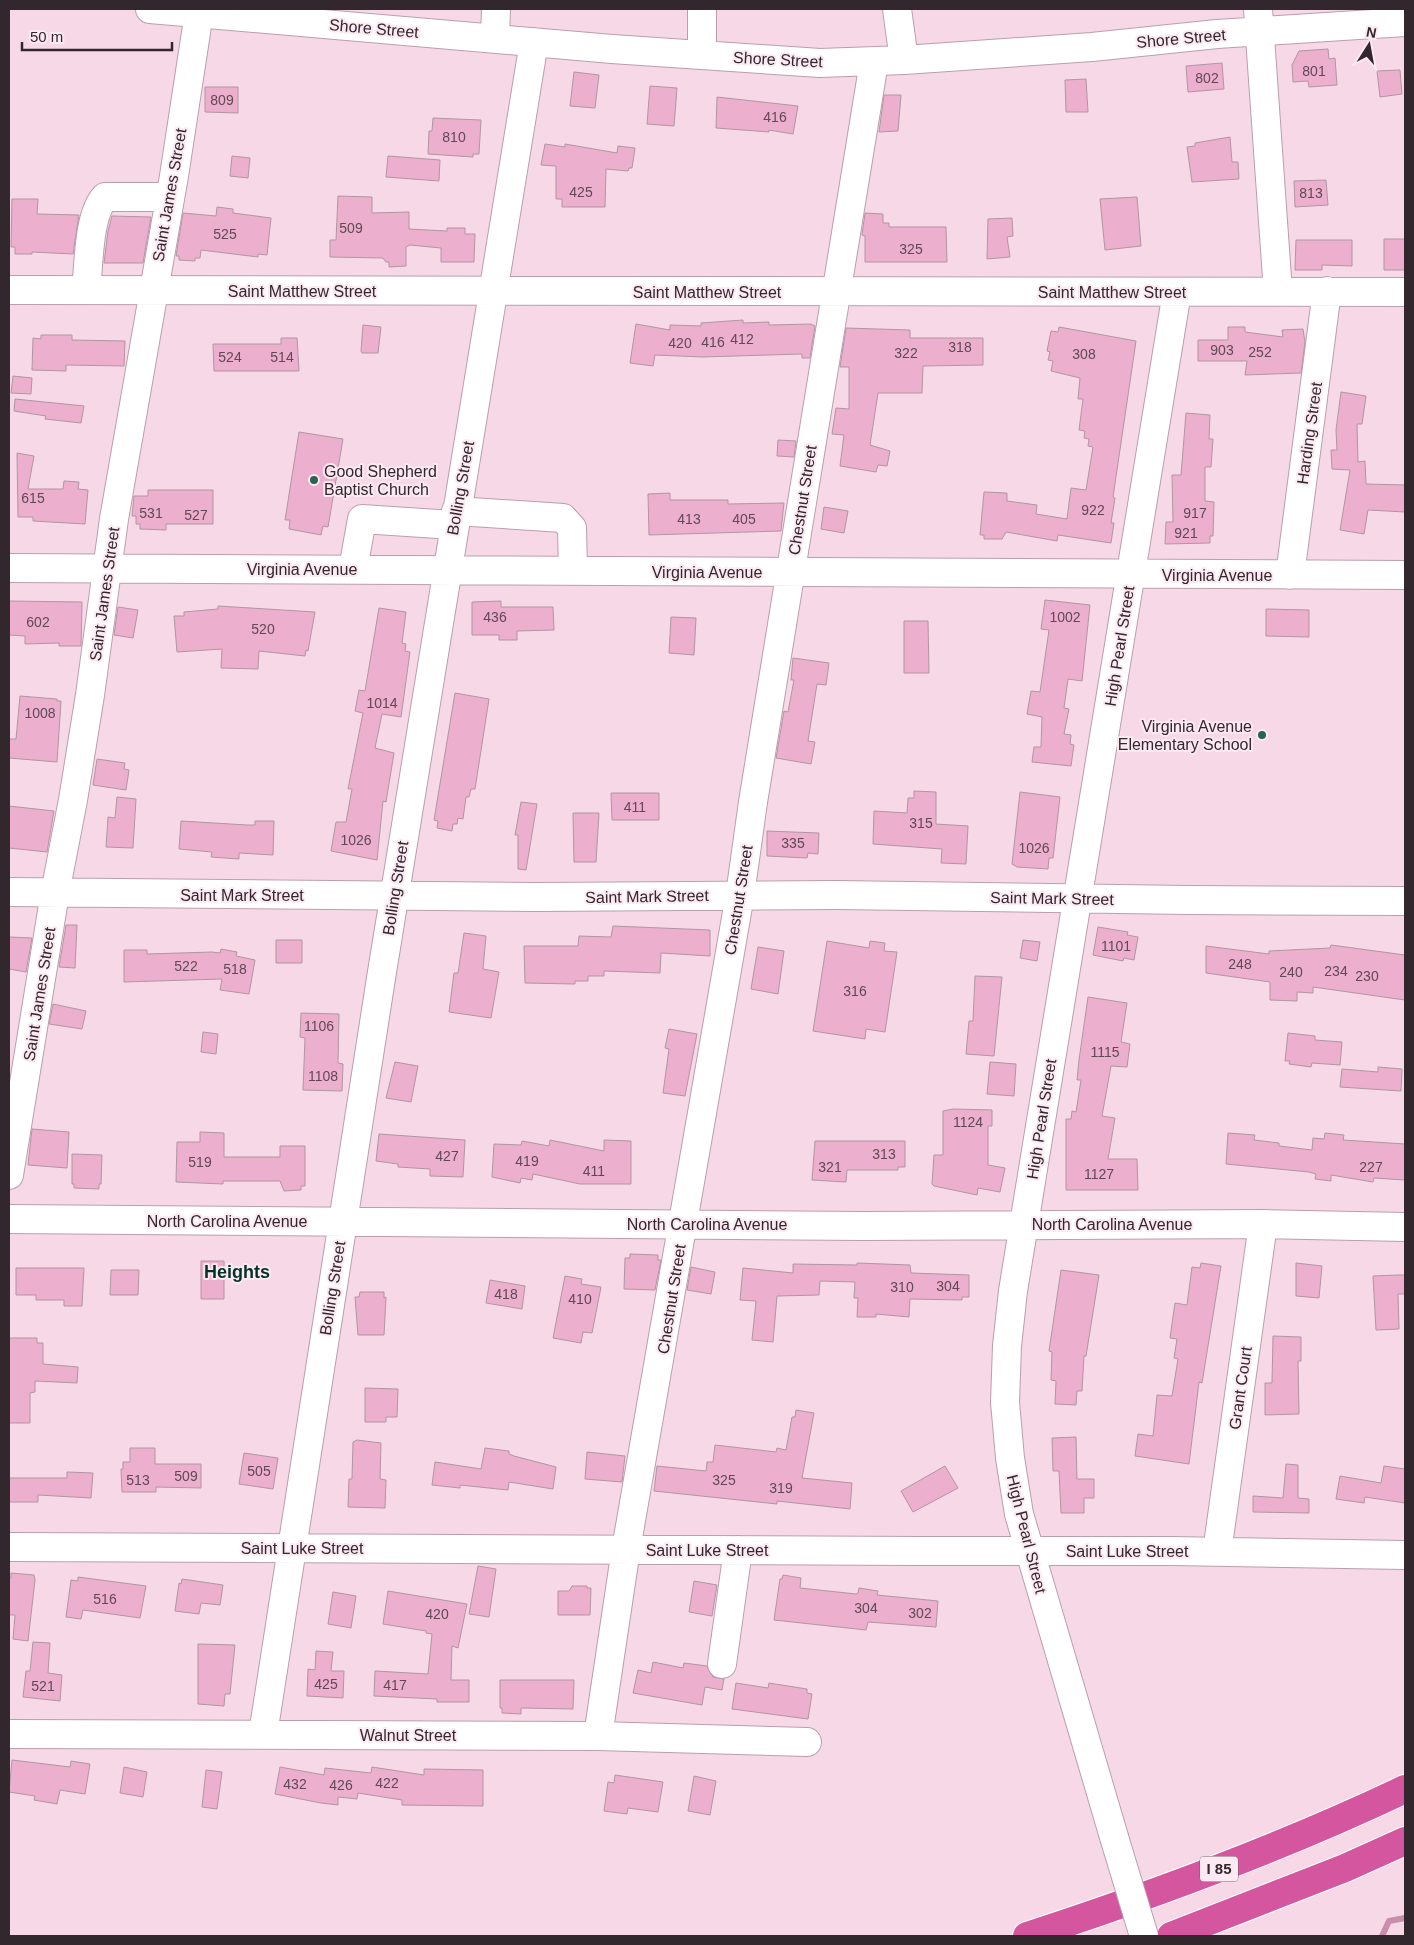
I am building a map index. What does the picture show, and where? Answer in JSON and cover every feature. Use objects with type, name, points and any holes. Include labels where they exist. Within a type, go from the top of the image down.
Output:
[{"type":"highway","name":"I 85","points":[[1027,1936],[1133,1902],[1309,1834],[1405,1789]]},
{"type":"highway","points":[[1171,1936],[1344,1868],[1405,1841]]},
{"type":"street","name":"Shore Street","points":[[150,9],[495,39],[820,62],[904,60],[1259,20],[1405,22]]},
{"type":"street","points":[[495,39],[496,9]]},
{"type":"street","points":[[702,9],[702,54]]},
{"type":"street","points":[[898,9],[904,60]]},
{"type":"street","name":"Saint James Street","points":[[9,1175],[88,705],[107,568],[199,14]]},
{"type":"street","points":[[1259,20],[1278,292]]},
{"type":"street","name":"Bolling Street","points":[[263,1734],[342,1222],[440,624],[445,569],[494,292],[534,42]]},
{"type":"street","name":"Chestnut Street","points":[[598,1736],[626,1549],[740,895],[874,62]]},
{"type":"street","points":[[86,290],[91,241],[98,205],[105,197],[170,197]]},
{"type":"street","name":"Saint Matthew Street","points":[[9,290],[836,293],[1405,292]]},
{"type":"street","name":"High Pearl Street","points":[[1144,1936],[1019,1514],[1010,1458],[1005,1402],[1007,1346],[1013,1291],[1176,292]]},
{"type":"street","name":"Harding Street","points":[[1290,575],[1327,292]]},
{"type":"street","points":[[353,569],[362,519],[563,518],[572,528],[573,571]]},
{"type":"street","name":"Virginia Avenue","points":[[9,568],[1405,575]]},
{"type":"street","name":"Saint Mark Street","points":[[9,892],[394,896],[740,895],[1405,901]]},
{"type":"street","name":"North Carolina Avenue","points":[[9,1219],[683,1224],[1263,1224],[1405,1227]]},
{"type":"street","name":"Grant Court","points":[[1217,1552],[1263,1224]]},
{"type":"street","name":"Saint Luke Street","points":[[9,1547],[1217,1552],[1405,1556]]},
{"type":"street","points":[[722,1664],[738,1550]]},
{"type":"street","name":"Walnut Street","points":[[9,1734],[598,1736],[807,1742]]},
{"type":"building","points":[[1328,49],[1329,59],[1335,58],[1337,85],[1309,87],[1308,81],[1293,82],[1292,65],[1299,51]]},
{"type":"building","points":[[1222,63],[1224,89],[1188,92],[1186,66]]},
{"type":"building","points":[[1400,70],[1402,94],[1380,97],[1377,71]]},
{"type":"building","points":[[574,72],[599,75],[595,108],[570,106]]},
{"type":"building","points":[[1086,79],[1088,112],[1066,112],[1065,80]]},
{"type":"building","points":[[650,86],[677,88],[674,126],[647,124]]},
{"type":"building","points":[[205,87],[238,87],[238,113],[205,112]]},
{"type":"building","points":[[884,95],[901,95],[898,131],[879,132]]},
{"type":"building","points":[[717,97],[798,106],[793,134],[769,130],[769,132],[716,128]]},
{"type":"building","points":[[433,118],[481,120],[479,154],[473,154],[473,157],[428,154],[429,131],[432,131]]},
{"type":"building","points":[[1230,137],[1232,162],[1238,162],[1239,179],[1192,182],[1187,147],[1195,146],[1195,143]]},
{"type":"building","points":[[545,144],[565,147],[565,144],[617,153],[618,146],[635,148],[632,168],[629,168],[628,171],[606,169],[605,207],[562,207],[562,199],[556,199],[556,166],[541,165]]},
{"type":"building","points":[[232,156],[250,158],[248,178],[230,176]]},
{"type":"building","points":[[388,156],[440,160],[439,181],[386,177]]},
{"type":"building","points":[[1326,180],[1328,205],[1295,207],[1294,181]]},
{"type":"building","points":[[338,196],[372,197],[372,213],[409,212],[409,229],[447,231],[447,228],[465,228],[465,234],[475,234],[474,262],[441,262],[441,248],[410,245],[406,247],[406,266],[389,267],[389,262],[386,262],[383,258],[330,257],[330,240],[336,240]]},
{"type":"building","points":[[1137,197],[1141,246],[1105,250],[1100,199]]},
{"type":"building","points":[[12,199],[38,199],[37,214],[79,215],[73,254],[32,252],[32,254],[15,254],[15,247],[11,247]]},
{"type":"building","points":[[217,207],[233,209],[233,213],[271,218],[267,255],[258,254],[258,257],[201,250],[200,258],[195,258],[195,261],[179,260],[179,256],[176,256],[183,213],[216,216]]},
{"type":"building","points":[[865,213],[883,214],[883,223],[889,223],[889,227],[946,227],[947,262],[865,262],[865,236],[862,235]]},
{"type":"building","points":[[112,216],[151,217],[143,263],[104,263]]},
{"type":"building","points":[[1012,218],[1013,236],[1007,237],[1010,257],[987,259],[988,219]]},
{"type":"building","points":[[1384,239],[1405,239],[1405,270],[1384,270]]},
{"type":"building","points":[[1296,240],[1352,240],[1352,266],[1322,265],[1322,270],[1295,270]]},
{"type":"building","points":[[743,320],[743,323],[769,322],[769,325],[811,324],[815,326],[810,358],[802,358],[802,354],[702,357],[655,355],[653,366],[630,363],[636,324],[670,330],[670,325],[701,326],[701,323]]},
{"type":"building","points":[[363,325],[381,327],[378,353],[362,353]]},
{"type":"building","points":[[1059,327],[1136,341],[1113,497],[1115,498],[1111,523],[1114,523],[1111,543],[1058,535],[1057,541],[1006,532],[1002,539],[984,539],[984,535],[980,535],[984,492],[1007,493],[1007,501],[1037,505],[1036,514],[1067,519],[1071,488],[1086,490],[1093,447],[1088,446],[1089,439],[1084,438],[1085,431],[1079,430],[1083,399],[1078,399],[1080,378],[1051,371],[1053,361],[1048,360],[1050,352],[1047,351],[1051,331],[1058,332]]},
{"type":"building","points":[[1228,327],[1245,327],[1245,332],[1283,337],[1282,330],[1303,329],[1305,342],[1301,373],[1245,375],[1247,361],[1198,361],[1198,340],[1228,340]]},
{"type":"building","points":[[846,328],[910,330],[910,338],[983,338],[983,365],[923,366],[922,393],[878,393],[870,445],[890,451],[887,466],[878,465],[876,472],[840,466],[844,435],[832,434],[836,408],[849,409],[849,367],[840,367]]},
{"type":"building","points":[[41,335],[72,335],[72,340],[125,341],[124,366],[66,365],[66,371],[32,370],[33,338],[41,339]]},
{"type":"building","points":[[281,338],[297,338],[299,371],[214,371],[213,344],[281,344]]},
{"type":"building","points":[[13,376],[32,378],[31,394],[11,393]]},
{"type":"building","points":[[1341,392],[1366,396],[1362,424],[1357,424],[1358,462],[1365,461],[1366,484],[1405,485],[1405,512],[1368,510],[1364,534],[1340,530],[1350,470],[1332,469],[1331,450],[1337,450],[1336,430]]},
{"type":"building","points":[[15,399],[84,406],[81,423],[45,419],[46,416],[14,411]]},
{"type":"building","points":[[1186,413],[1210,415],[1209,439],[1213,439],[1211,467],[1205,467],[1205,501],[1214,502],[1213,536],[1210,536],[1210,543],[1165,544],[1166,522],[1173,522],[1172,475],[1181,475]]},
{"type":"building","name":"Good Shepherd Baptist Church","points":[[299,432],[343,439],[328,527],[323,526],[321,535],[289,529],[290,520],[285,520]]},
{"type":"building","points":[[778,440],[796,441],[794,457],[777,456]]},
{"type":"building","points":[[17,453],[34,456],[28,489],[63,489],[64,481],[79,482],[78,489],[88,490],[85,524],[33,521],[33,517],[18,517]]},
{"type":"building","points":[[148,490],[213,490],[213,524],[166,524],[166,530],[140,529],[140,524],[136,524],[136,516],[132,516],[134,496],[148,496]]},
{"type":"building","points":[[670,493],[670,500],[728,500],[728,504],[784,503],[781,531],[649,535],[648,494]]},
{"type":"building","points":[[824,507],[848,511],[844,533],[821,529]]},
{"type":"building","points":[[1045,600],[1090,605],[1082,681],[1068,679],[1064,708],[1069,709],[1064,734],[1071,735],[1070,744],[1074,745],[1071,766],[1032,762],[1034,747],[1041,747],[1042,717],[1027,714],[1031,691],[1040,692],[1049,630],[1041,629]]},
{"type":"building","points":[[9,601],[82,602],[81,646],[59,646],[59,643],[25,644],[25,636],[9,635]]},
{"type":"building","points":[[501,601],[501,607],[553,607],[554,630],[517,631],[517,640],[499,640],[499,635],[472,635],[472,602]]},
{"type":"building","points":[[218,606],[315,612],[308,651],[306,650],[305,656],[259,651],[258,669],[221,668],[222,649],[177,652],[174,616],[184,616],[184,612],[218,609]]},
{"type":"building","points":[[118,607],[138,610],[133,638],[114,635]]},
{"type":"building","points":[[379,608],[406,612],[402,643],[406,644],[405,651],[410,652],[401,717],[382,714],[375,748],[394,753],[386,802],[383,801],[377,860],[331,851],[336,822],[346,822],[352,789],[348,789],[363,713],[355,711],[359,690],[365,691]]},
{"type":"building","points":[[1266,609],[1309,610],[1309,637],[1266,636]]},
{"type":"building","points":[[671,617],[696,618],[694,655],[669,653]]},
{"type":"building","points":[[904,621],[928,621],[929,673],[904,673]]},
{"type":"building","points":[[793,658],[829,663],[826,685],[817,684],[808,741],[815,742],[811,764],[776,758],[784,711],[788,712],[794,680],[791,680]]},
{"type":"building","points":[[455,693],[489,699],[475,789],[471,789],[469,797],[466,797],[463,819],[458,818],[457,824],[453,824],[452,831],[437,828],[438,821],[434,820]]},
{"type":"building","points":[[20,696],[57,699],[57,701],[61,701],[57,762],[9,758],[9,739],[16,739]]},
{"type":"building","points":[[97,759],[125,763],[124,769],[129,770],[126,790],[93,785]]},
{"type":"building","points":[[914,791],[936,792],[936,824],[968,826],[966,864],[941,863],[942,849],[873,844],[874,811],[907,813],[908,798],[914,798]]},
{"type":"building","points":[[1020,792],[1060,797],[1053,858],[1049,858],[1048,869],[1017,867],[1012,864]]},
{"type":"building","points":[[611,793],[659,793],[659,820],[612,820]]},
{"type":"building","points":[[117,797],[136,799],[133,848],[106,847],[108,817],[115,818]]},
{"type":"building","points":[[521,802],[537,804],[526,870],[518,869],[518,835],[515,835]]},
{"type":"building","points":[[9,806],[54,811],[47,852],[9,848]]},
{"type":"building","points":[[573,813],[599,813],[596,862],[574,862]]},
{"type":"building","points":[[181,821],[255,825],[255,821],[274,821],[273,855],[239,853],[239,859],[211,857],[212,852],[179,849]]},
{"type":"building","points":[[767,831],[819,833],[818,854],[808,853],[807,858],[767,856]]},
{"type":"building","points":[[66,925],[77,925],[75,968],[59,967]]},
{"type":"building","points":[[613,926],[710,930],[710,956],[661,953],[660,973],[604,971],[604,976],[588,976],[588,981],[575,981],[575,984],[525,983],[524,946],[578,946],[579,936],[611,937]]},
{"type":"building","points":[[1098,927],[1128,932],[1127,935],[1138,937],[1134,960],[1124,958],[1123,961],[1093,955]]},
{"type":"building","points":[[464,933],[486,936],[483,969],[499,972],[491,1018],[449,1012],[454,973],[458,973]]},
{"type":"building","points":[[9,937],[32,938],[26,972],[9,969]]},
{"type":"building","points":[[276,940],[302,940],[302,963],[276,963]]},
{"type":"building","points":[[1023,940],[1040,942],[1037,961],[1020,958]]},
{"type":"building","points":[[827,941],[869,948],[870,941],[885,943],[884,951],[897,952],[885,1032],[866,1029],[865,1039],[813,1031]]},
{"type":"building","points":[[1331,945],[1405,955],[1405,1000],[1313,987],[1313,993],[1297,992],[1297,1001],[1270,1000],[1270,982],[1206,973],[1206,946],[1269,954],[1269,951],[1330,948]]},
{"type":"building","points":[[758,947],[784,951],[778,994],[751,989]]},
{"type":"building","points":[[221,949],[237,952],[236,956],[255,960],[249,994],[220,990],[222,979],[124,982],[124,950],[147,950],[147,954],[220,953]]},
{"type":"building","points":[[975,976],[1002,977],[994,1056],[966,1054],[969,1021],[973,1021]]},
{"type":"building","points":[[1088,997],[1127,1003],[1121,1042],[1130,1044],[1127,1067],[1111,1066],[1102,1116],[1115,1118],[1108,1159],[1137,1159],[1138,1190],[1066,1190],[1066,1119],[1071,1119],[1072,1111],[1076,1112],[1081,1080],[1077,1080],[1079,1060]]},
{"type":"building","points":[[53,1004],[86,1011],[82,1029],[49,1024]]},
{"type":"building","points":[[301,1013],[339,1014],[338,1063],[343,1064],[342,1091],[303,1090],[305,1038],[300,1037]]},
{"type":"building","points":[[669,1029],[697,1034],[685,1096],[663,1093],[669,1049],[665,1048]]},
{"type":"building","points":[[203,1032],[218,1034],[216,1054],[201,1052]]},
{"type":"building","points":[[1288,1033],[1315,1036],[1315,1040],[1342,1042],[1340,1065],[1312,1063],[1311,1067],[1289,1064],[1290,1061],[1285,1061]]},
{"type":"building","points":[[395,1062],[418,1066],[411,1102],[386,1098]]},
{"type":"building","points":[[990,1062],[1016,1064],[1014,1096],[987,1094]]},
{"type":"building","points":[[1378,1067],[1402,1069],[1401,1091],[1340,1087],[1342,1069],[1378,1072]]},
{"type":"building","points":[[953,1109],[992,1110],[992,1126],[988,1126],[988,1165],[1005,1168],[1000,1192],[978,1188],[977,1195],[932,1184],[934,1155],[943,1155],[943,1111]]},
{"type":"building","points":[[32,1129],[69,1132],[67,1168],[28,1165]]},
{"type":"building","points":[[200,1132],[224,1133],[224,1157],[280,1157],[280,1146],[305,1146],[305,1186],[301,1186],[301,1190],[284,1191],[280,1181],[223,1181],[223,1184],[176,1182],[177,1142],[200,1142]]},
{"type":"building","points":[[1228,1133],[1255,1135],[1254,1140],[1279,1143],[1279,1146],[1312,1150],[1313,1138],[1324,1139],[1325,1133],[1344,1135],[1343,1140],[1405,1144],[1405,1180],[1374,1178],[1373,1182],[1331,1175],[1331,1181],[1315,1179],[1316,1174],[1309,1172],[1226,1164]]},
{"type":"building","points":[[379,1134],[465,1140],[463,1177],[430,1176],[430,1169],[398,1167],[398,1164],[376,1161]]},
{"type":"building","points":[[550,1140],[604,1151],[604,1140],[631,1141],[631,1184],[580,1184],[533,1174],[532,1180],[521,1178],[520,1183],[492,1177],[494,1144],[521,1145],[522,1141],[549,1146]]},
{"type":"building","points":[[815,1141],[905,1141],[905,1167],[898,1167],[898,1170],[847,1170],[846,1182],[812,1180]]},
{"type":"building","points":[[72,1154],[102,1155],[101,1184],[99,1184],[99,1189],[74,1188],[74,1184],[72,1184]]},
{"type":"building","points":[[630,1254],[658,1255],[658,1260],[661,1260],[655,1290],[624,1289],[625,1258],[630,1258]]},
{"type":"building","points":[[201,1261],[224,1261],[224,1299],[201,1299]]},
{"type":"building","points":[[857,1263],[910,1265],[911,1273],[969,1275],[969,1297],[962,1297],[962,1300],[910,1299],[909,1317],[876,1314],[876,1317],[857,1317],[858,1298],[854,1298],[855,1282],[820,1281],[819,1295],[777,1296],[773,1342],[752,1340],[756,1301],[740,1300],[743,1268],[793,1273],[793,1264],[857,1265]]},
{"type":"building","points":[[1201,1263],[1221,1266],[1202,1383],[1199,1382],[1189,1464],[1135,1456],[1138,1434],[1153,1436],[1157,1395],[1172,1396],[1178,1359],[1174,1358],[1177,1339],[1170,1338],[1175,1303],[1187,1305],[1192,1267],[1200,1268]]},
{"type":"building","points":[[1296,1263],[1322,1266],[1319,1298],[1296,1296]]},
{"type":"building","points":[[691,1267],[715,1272],[711,1294],[687,1290]]},
{"type":"building","points":[[16,1268],[84,1268],[82,1306],[64,1306],[64,1300],[36,1300],[36,1295],[16,1295]]},
{"type":"building","points":[[111,1270],[139,1270],[138,1295],[110,1295]]},
{"type":"building","points":[[1061,1270],[1099,1275],[1086,1356],[1084,1356],[1082,1391],[1077,1391],[1076,1405],[1055,1404],[1056,1381],[1051,1380],[1052,1352],[1049,1351]]},
{"type":"building","points":[[1405,1275],[1405,1294],[1398,1294],[1399,1329],[1376,1330],[1373,1276]]},
{"type":"building","points":[[565,1276],[582,1279],[581,1284],[601,1287],[592,1333],[583,1332],[581,1343],[553,1338]]},
{"type":"building","points":[[490,1280],[525,1286],[522,1309],[486,1303]]},
{"type":"building","points":[[360,1292],[384,1292],[384,1298],[386,1297],[384,1335],[358,1335],[355,1297],[359,1297]]},
{"type":"building","points":[[1273,1336],[1301,1337],[1301,1361],[1298,1361],[1299,1414],[1265,1415],[1265,1383],[1272,1383]]},
{"type":"building","points":[[9,1338],[37,1338],[37,1343],[43,1343],[43,1364],[78,1367],[77,1383],[35,1381],[35,1392],[30,1393],[30,1423],[9,1423]]},
{"type":"building","points":[[365,1388],[398,1389],[397,1417],[386,1417],[386,1422],[365,1422]]},
{"type":"building","points":[[796,1410],[814,1413],[802,1478],[852,1483],[850,1509],[777,1501],[777,1504],[654,1491],[657,1466],[706,1471],[707,1462],[713,1462],[715,1445],[776,1452],[777,1448],[786,1450],[792,1417],[795,1417]]},
{"type":"building","points":[[1076,1437],[1077,1479],[1094,1479],[1094,1498],[1084,1498],[1084,1513],[1061,1513],[1059,1471],[1053,1471],[1052,1438]]},
{"type":"building","points":[[357,1440],[381,1443],[380,1479],[386,1480],[385,1508],[348,1507],[349,1479],[352,1479],[353,1442]]},
{"type":"building","points":[[130,1448],[155,1448],[155,1464],[201,1464],[201,1488],[156,1487],[156,1492],[122,1492],[121,1469],[123,1469],[123,1462],[130,1462]]},
{"type":"building","points":[[485,1448],[509,1451],[509,1454],[514,1456],[556,1467],[553,1489],[509,1482],[508,1490],[460,1485],[460,1488],[432,1485],[435,1462],[481,1469]]},
{"type":"building","points":[[587,1452],[625,1456],[622,1482],[585,1479]]},
{"type":"building","points":[[244,1453],[278,1458],[273,1489],[239,1484]]},
{"type":"building","points":[[1286,1464],[1298,1465],[1298,1498],[1309,1499],[1309,1513],[1253,1512],[1253,1496],[1283,1498]]},
{"type":"building","points":[[945,1466],[958,1488],[913,1512],[901,1491]]},
{"type":"building","points":[[1384,1466],[1405,1469],[1405,1503],[1365,1497],[1364,1503],[1336,1499],[1340,1476],[1381,1483]]},
{"type":"building","points":[[67,1472],[93,1473],[91,1498],[38,1495],[38,1502],[9,1502],[9,1478],[67,1478]]},
{"type":"building","points":[[478,1566],[496,1569],[489,1617],[469,1614]]},
{"type":"building","points":[[11,1573],[34,1575],[28,1641],[13,1639],[15,1615],[9,1615],[9,1578],[11,1578]]},
{"type":"building","points":[[783,1575],[801,1578],[800,1588],[856,1594],[859,1588],[878,1591],[877,1595],[938,1601],[936,1627],[868,1622],[866,1630],[774,1620],[780,1579],[782,1579]]},
{"type":"building","points":[[78,1577],[146,1586],[140,1618],[83,1610],[81,1619],[66,1617],[71,1580],[78,1581]]},
{"type":"building","points":[[182,1579],[223,1585],[220,1605],[201,1603],[199,1614],[175,1611],[179,1583],[181,1584]]},
{"type":"building","points":[[694,1581],[717,1585],[712,1616],[689,1612]]},
{"type":"building","points":[[572,1586],[587,1586],[587,1588],[591,1588],[590,1615],[558,1615],[558,1591],[569,1591]]},
{"type":"building","points":[[388,1591],[467,1604],[458,1648],[452,1646],[451,1680],[469,1680],[469,1702],[437,1702],[437,1699],[374,1696],[375,1671],[428,1674],[432,1634],[426,1633],[426,1631],[383,1624]]},
{"type":"building","points":[[333,1592],[356,1596],[351,1628],[328,1624]]},
{"type":"building","points":[[33,1642],[50,1643],[48,1673],[62,1675],[60,1701],[23,1697],[26,1671],[30,1671]]},
{"type":"building","points":[[198,1644],[235,1645],[230,1694],[225,1694],[224,1706],[198,1704]]},
{"type":"building","points":[[316,1651],[333,1652],[331,1671],[344,1671],[343,1698],[307,1696],[308,1669],[315,1670]]},
{"type":"building","points":[[653,1662],[683,1668],[684,1663],[707,1666],[713,1677],[724,1679],[722,1690],[705,1687],[702,1705],[633,1693],[638,1670],[651,1673]]},
{"type":"building","points":[[500,1680],[574,1680],[573,1709],[521,1708],[521,1714],[502,1713],[502,1708],[500,1708]]},
{"type":"building","points":[[736,1683],[768,1688],[769,1683],[807,1689],[807,1693],[812,1694],[808,1719],[732,1709]]},
{"type":"building","points":[[12,1760],[70,1767],[71,1761],[90,1764],[85,1794],[60,1790],[57,1804],[34,1800],[35,1796],[9,1792]]},
{"type":"building","points":[[124,1767],[147,1772],[143,1797],[120,1793]]},
{"type":"building","points":[[280,1767],[324,1775],[325,1768],[371,1773],[372,1767],[424,1775],[424,1769],[483,1770],[483,1806],[402,1805],[402,1800],[358,1793],[357,1799],[338,1797],[338,1805],[321,1803],[275,1794]]},
{"type":"building","points":[[206,1770],[222,1772],[217,1809],[202,1807]]},
{"type":"building","points":[[615,1775],[663,1782],[658,1812],[628,1808],[627,1814],[604,1811],[608,1782],[614,1783]]},
{"type":"building","points":[[694,1776],[716,1781],[710,1815],[688,1811]]},
{"type":"waterway","points":[[1382,1936],[1389,1921],[1405,1918]]},
{"type":"place","name":"Good Shepherd Baptist Church","points":[[314,480]]},
{"type":"place","name":"Virginia Avenue Elementary School","points":[[1262,735]]},
{"type":"district","name":"Heights","points":[[237,1272]]}]
